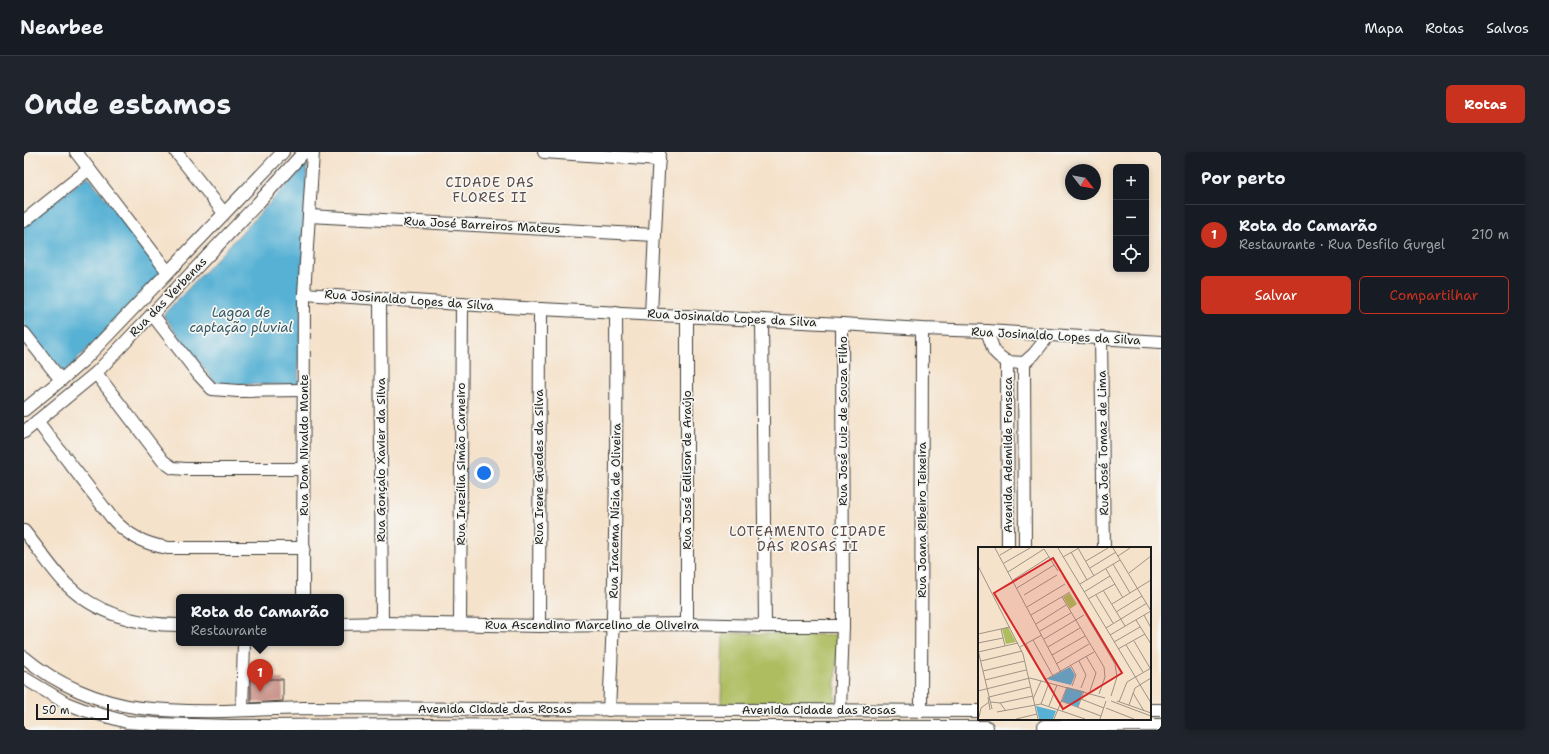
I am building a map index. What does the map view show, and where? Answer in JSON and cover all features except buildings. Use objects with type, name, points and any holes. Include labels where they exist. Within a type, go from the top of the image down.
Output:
[{"type":"street","points":[[76,152],[168,272]]},
{"type":"street","points":[[176,152],[224,214]]},
{"type":"street","name":"Rua das Verbenas","points":[[24,432],[96,373],[258,204],[304,152]]},
{"type":"street","name":"Rua Dom Nivaldo Monte","points":[[303,594],[304,294],[313,152]]},
{"type":"street","points":[[544,152],[659,156],[651,314]]},
{"type":"street","name":"Rua das Verbenas","points":[[24,410],[85,359],[224,214],[275,155]]},
{"type":"street","points":[[24,221],[89,168]]},
{"type":"street","name":"Rua José Barreiros Mateus","points":[[309,216],[655,235]]},
{"type":"street","name":"Rua Josinaldo Lopes da Silva","points":[[304,294],[540,309],[842,324],[922,330],[987,331],[1161,342]]},
{"type":"street","name":"Rua Gonçalo Xavier da Silva","points":[[380,298],[382,623]]},
{"type":"street","name":"Rua Inezília Simão Carneiro","points":[[460,624],[462,304]]},
{"type":"street","name":"Rua Irene Guedes da Silva","points":[[539,626],[540,309]]},
{"type":"street","name":"Rua Iracema Nízia de Oliveira","points":[[609,710],[614,625],[617,423],[616,312]]},
{"type":"street","points":[[152,314],[199,375],[212,388],[238,391],[303,390]]},
{"type":"street","name":"Rua José Edilson de Araújo","points":[[687,316],[687,624]]},
{"type":"street","points":[[762,320],[765,626]]},
{"type":"street","name":"Rua José Luiz de Souza Filho","points":[[840,710],[843,626],[842,324]]},
{"type":"street","name":"Rua Joana Ribeiro Teixeira","points":[[921,711],[922,330]]},
{"type":"street","name":"Avenida Ademilde Fonseca","points":[[987,331],[994,351],[1007,362],[1024,363],[1034,354],[1049,335]]},
{"type":"street","points":[[24,333],[61,380]]},
{"type":"street","name":"Rua José Tomaz de Lima","points":[[1102,338],[1104,547]]},
{"type":"street","name":"Avenida Ademilde Fonseca","points":[[1007,362],[1008,547]]},
{"type":"street","name":"Avenida Ademilde Fonseca","points":[[1024,363],[1025,547]]},
{"type":"street","points":[[96,373],[163,461],[173,468],[303,469]]},
{"type":"street","points":[[37,421],[112,518],[124,531],[139,540],[168,548],[304,548]]},
{"type":"street","points":[[24,530],[65,583],[85,600],[98,608],[128,619],[148,624],[176,625]]},
{"type":"street","name":"Rua Ascendino Marcelino de Oliveira","points":[[344,624],[382,623],[539,626],[687,624],[843,626]]},
{"type":"street","points":[[242,710],[244,646]]},
{"type":"street","name":"Avenida Cidade das Rosas","points":[[24,657],[65,684],[82,692],[140,708],[170,710],[303,708],[978,711]]},
{"type":"street","name":"Avenida Cidade das Rosas","points":[[24,678],[66,703],[84,710],[127,722],[185,725],[303,728],[426,725],[644,729],[987,725]]},
{"type":"street","points":[[303,708],[303,728]]},
{"type":"street","points":[[644,729],[645,710]]},
{"type":"street","points":[[1044,725],[1161,725]]},
{"type":"green space","points":[[723,633],[838,635],[835,706],[721,705]]},
{"type":"water","name":"Lagoa de captação pluvial","points":[[307,164],[298,385],[216,384],[163,315]]},
{"type":"water","points":[[88,176],[163,271],[64,373],[24,325],[24,225]]},
{"type":"place","name":"Rota do Camarão","points":[[260,692]]},
{"type":"district","name":"CIDADE DAS FLORES II","points":[[490,190]]},
{"type":"district","name":"LOTEAMENTO CIDADE DAS ROSAS II","points":[[808,538]]}]
